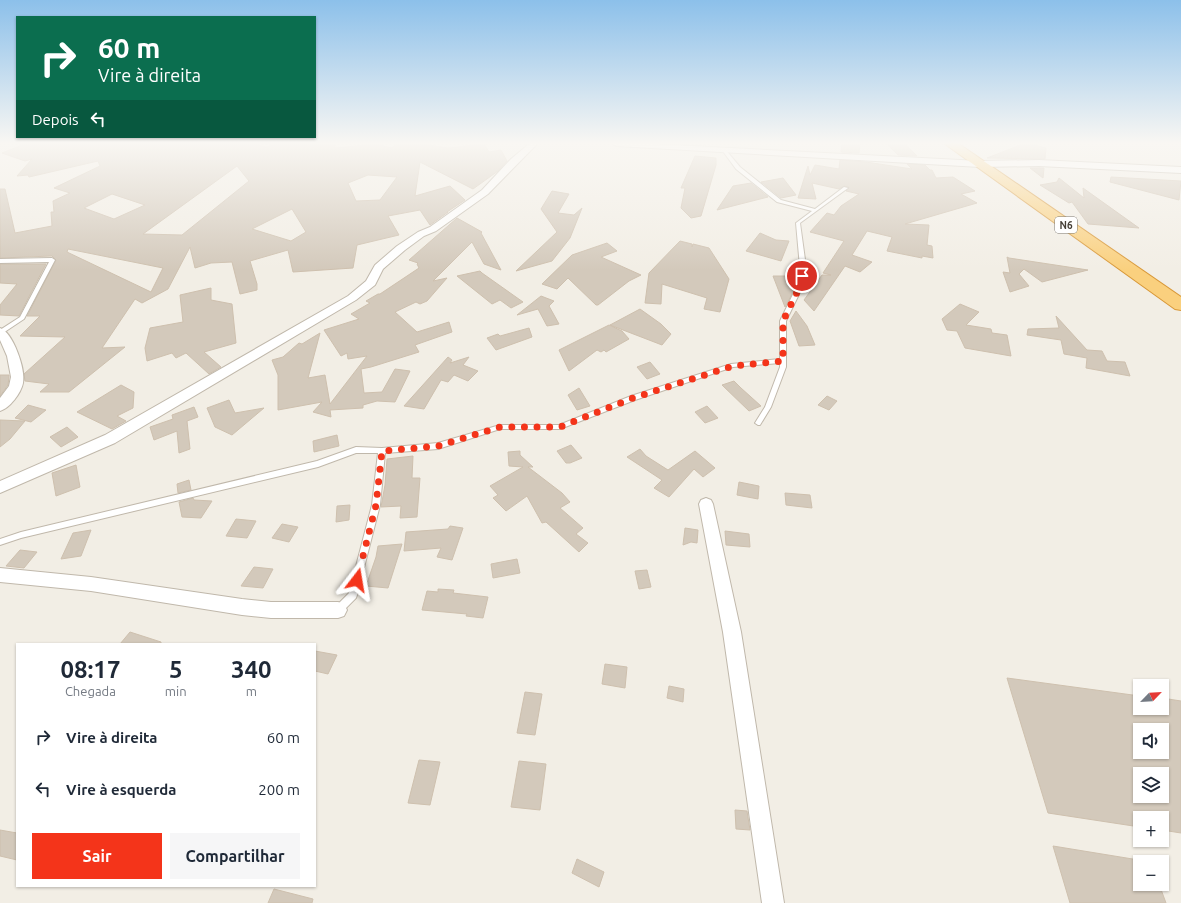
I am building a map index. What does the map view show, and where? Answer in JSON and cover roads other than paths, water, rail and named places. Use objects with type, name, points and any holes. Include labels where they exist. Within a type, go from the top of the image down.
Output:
[{"type":"highway","name":"N6","points":[[1017,186],[1181,305]]},
{"type":"highway","name":"N6","points":[[1020,186],[1181,293]]},
{"type":"street","points":[[0,487],[110,439],[352,298],[371,282],[379,268],[401,248],[421,234],[433,229],[485,192],[490,186]]},
{"type":"street","points":[[0,332],[9,343],[17,375],[17,382],[10,396],[0,406]]},
{"type":"street","points":[[706,504],[732,632],[773,903]]},
{"type":"street","points":[[0,575],[91,584],[242,607],[271,610],[338,610]]},
{"type":"lane","points":[[761,186],[779,201],[814,210]]},
{"type":"lane","points":[[758,423],[768,407],[783,367],[783,321],[800,286],[803,267],[798,223],[846,188]]},
{"type":"lane","points":[[0,261],[52,260],[22,318],[0,332]]},
{"type":"lane","points":[[0,542],[21,535],[318,464],[356,450],[382,451],[438,446],[500,427],[560,427],[633,398],[733,366],[783,361]]},
{"type":"lane","points":[[338,610],[353,594],[376,505],[382,451]]}]
